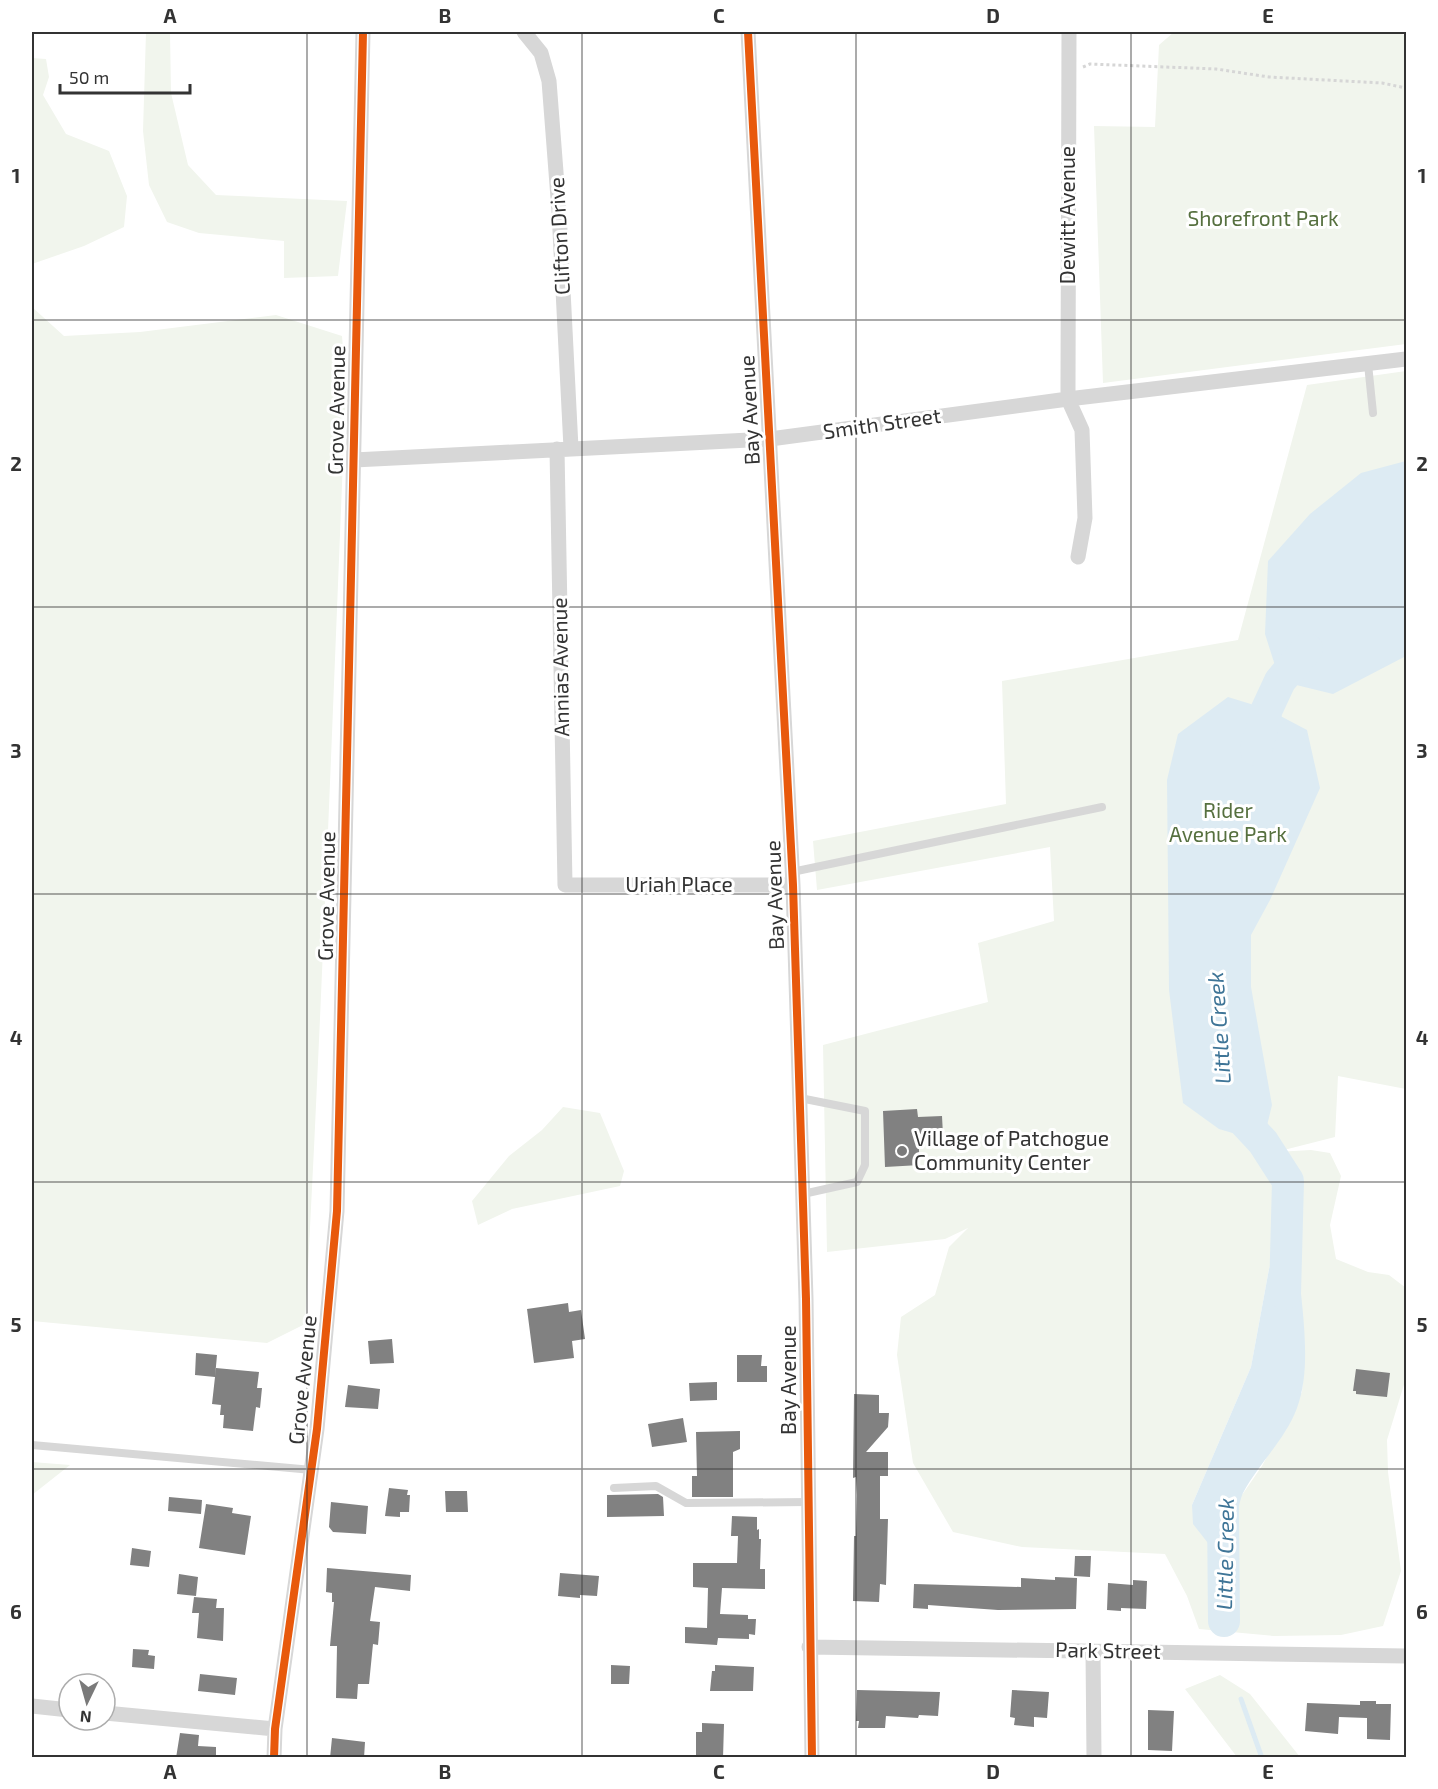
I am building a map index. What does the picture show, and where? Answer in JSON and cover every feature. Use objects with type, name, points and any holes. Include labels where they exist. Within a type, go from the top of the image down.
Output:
[{"type":"street","name":"Grove Avenue","points":[[274,1758],[274,1729],[317,1429],[337,1211],[363,32]]},
{"type":"street","name":"Clifton Drive","points":[[524,32],[541,52],[549,81],[559,211],[564,449]]},
{"type":"street","name":"Bay Avenue","points":[[748,32],[793,879],[806,1299],[812,1758]]},
{"type":"street","name":"Dewitt Avenue","points":[[1068,399],[1069,32]]},
{"type":"street","name":"Smith Street","points":[[354,460],[770,439],[1068,399],[1407,359]]},
{"type":"street","points":[[1068,399],[1082,430],[1085,518],[1078,557]]},
{"type":"street","name":"Annias Avenue","points":[[564,449],[565,885]]},
{"type":"street","name":"Uriah Place","points":[[565,885],[793,879]]},
{"type":"street","name":"Park Street","points":[[809,1647],[1407,1656]]},
{"type":"street","points":[[1093,1651],[1094,1758]]},
{"type":"street","points":[[32,1706],[57,1709]]},
{"type":"street","points":[[117,1714],[274,1729]]},
{"type":"lane","points":[[1368,364],[1373,413]]},
{"type":"lane","points":[[793,879],[1102,807]]},
{"type":"lane","points":[[800,1098],[865,1111],[865,1165],[857,1182],[803,1194]]},
{"type":"lane","points":[[32,1445],[312,1470]]},
{"type":"lane","points":[[614,1488],[656,1486],[686,1503],[808,1502]]},
{"type":"path","points":[[1068,71],[1090,64],[1216,69],[1269,77],[1382,83],[1407,88]]},
{"type":"green space","points":[[146,32],[170,32],[171,93],[188,165],[216,195],[347,201],[338,276],[284,278],[284,241],[199,233],[167,222],[149,185],[143,131]]},
{"type":"green space","name":"Shorefront Park","points":[[1174,32],[1398,32],[1406,36],[1406,344],[1103,383],[1094,126],[1155,127],[1159,45]]},
{"type":"green space","points":[[32,58],[46,59],[49,77],[43,95],[66,134],[109,151],[127,196],[124,227],[84,246],[32,264]]},
{"type":"green space","points":[[32,307],[64,336],[140,332],[276,315],[342,336],[346,387],[305,1324],[267,1343],[32,1321]]},
{"type":"green space","name":"Rider Avenue Park","points":[[1406,371],[1406,1089],[1338,1076],[1335,1137],[1276,1152],[1311,1150],[1330,1153],[1341,1176],[1330,1225],[1336,1259],[1368,1272],[1389,1275],[1406,1288],[1406,1378],[1387,1440],[1388,1472],[1401,1571],[1383,1626],[1341,1635],[1274,1636],[1199,1629],[1187,1596],[1165,1554],[1022,1547],[953,1532],[913,1463],[897,1355],[901,1317],[935,1295],[949,1247],[968,1228],[945,1239],[827,1252],[823,1045],[988,1002],[978,943],[1054,921],[1050,847],[817,890],[813,841],[1006,804],[1002,681],[1238,640],[1307,385]],"holes":[[[1278,1245],[1298,1261],[1305,1351],[1302,1392],[1262,1466],[1242,1495],[1192,1505],[1251,1367],[1269,1269]]]},
{"type":"green space","points":[[563,1107],[600,1113],[624,1171],[620,1186],[512,1209],[478,1225],[472,1201],[509,1156],[542,1130]]},
{"type":"green space","points":[[32,1462],[70,1465],[32,1495]]},
{"type":"green space","points":[[1220,1675],[1250,1694],[1300,1757],[1237,1757],[1185,1689]]},
{"type":"water","points":[[1406,461],[1406,656],[1333,694],[1280,681],[1265,634],[1268,561],[1310,514],[1361,473]]},
{"type":"water","points":[[1228,697],[1267,709],[1307,730],[1320,788],[1270,900],[1251,935],[1251,987],[1272,1105],[1263,1142],[1219,1129],[1183,1103],[1169,990],[1167,780],[1178,734]]},
{"type":"water","points":[[1278,1244],[1298,1261],[1305,1335],[1302,1391],[1286,1431],[1243,1493],[1237,1513],[1231,1552],[1215,1552],[1193,1524],[1192,1505],[1251,1367],[1269,1269]]},
{"type":"building","name":"Village of Patchogue Community Center","points":[[917,1109],[918,1117],[942,1116],[943,1135],[918,1136],[920,1165],[885,1167],[883,1111]]},
{"type":"building","points":[[568,1303],[569,1312],[581,1310],[585,1339],[572,1341],[574,1358],[534,1363],[527,1309]]},
{"type":"building","points":[[392,1339],[394,1363],[370,1364],[368,1341]]},
{"type":"building","points":[[196,1353],[217,1355],[215,1377],[195,1375]]},
{"type":"building","points":[[737,1355],[762,1355],[761,1366],[767,1366],[767,1382],[737,1382]]},
{"type":"building","points":[[216,1368],[259,1372],[257,1388],[262,1388],[260,1408],[256,1407],[253,1431],[223,1428],[224,1415],[220,1415],[221,1405],[212,1404]]},
{"type":"building","points":[[1356,1369],[1390,1373],[1387,1397],[1356,1394],[1356,1391],[1353,1391]]},
{"type":"building","points":[[717,1382],[717,1400],[690,1401],[689,1383]]},
{"type":"building","points":[[348,1385],[380,1389],[378,1409],[345,1407]]},
{"type":"building","points":[[854,1394],[879,1395],[879,1413],[889,1413],[888,1427],[866,1452],[888,1452],[888,1476],[880,1476],[880,1519],[888,1519],[886,1585],[880,1584],[879,1602],[853,1601],[857,1495],[856,1477],[853,1478]]},
{"type":"building","points":[[683,1418],[687,1442],[652,1447],[648,1424]]},
{"type":"building","points":[[740,1431],[740,1449],[733,1452],[733,1497],[692,1497],[692,1476],[697,1476],[696,1432]]},
{"type":"building","points":[[389,1488],[408,1490],[409,1512],[400,1512],[400,1517],[385,1516]]},
{"type":"building","points":[[445,1491],[467,1491],[468,1512],[446,1512]]},
{"type":"building","points":[[658,1494],[663,1497],[664,1516],[607,1517],[607,1495]]},
{"type":"building","points":[[169,1497],[202,1500],[201,1514],[168,1511]]},
{"type":"building","points":[[331,1502],[368,1506],[366,1534],[333,1532],[329,1527]]},
{"type":"building","points":[[206,1504],[233,1508],[232,1513],[251,1516],[245,1555],[199,1548]]},
{"type":"building","points":[[732,1516],[757,1517],[757,1530],[759,1529],[759,1539],[761,1539],[760,1569],[765,1569],[765,1589],[722,1588],[720,1614],[748,1615],[748,1619],[756,1619],[755,1635],[749,1634],[749,1639],[718,1638],[717,1645],[685,1643],[685,1627],[707,1628],[708,1588],[693,1587],[693,1563],[737,1563],[738,1536],[731,1536]]},
{"type":"building","points":[[132,1548],[151,1551],[149,1567],[130,1565]]},
{"type":"building","points":[[1075,1556],[1091,1556],[1090,1577],[1074,1576]]},
{"type":"building","points":[[327,1568],[411,1575],[410,1591],[375,1587],[370,1621],[380,1622],[378,1645],[373,1644],[369,1684],[358,1684],[357,1699],[336,1698],[337,1646],[330,1646],[334,1602],[332,1602],[332,1593],[326,1592]]},
{"type":"building","points":[[560,1573],[599,1576],[597,1596],[580,1595],[580,1598],[558,1596]]},
{"type":"building","points":[[179,1574],[198,1577],[196,1596],[177,1594]]},
{"type":"building","points":[[1055,1577],[1077,1578],[1076,1609],[998,1610],[928,1605],[928,1609],[913,1608],[914,1584],[1021,1587],[1021,1578],[1055,1580]]},
{"type":"building","points":[[1133,1580],[1147,1581],[1146,1609],[1107,1610],[1108,1583],[1133,1585]]},
{"type":"building","points":[[194,1597],[217,1599],[216,1608],[224,1608],[223,1641],[197,1638],[199,1613],[192,1613]]},
{"type":"building","points":[[133,1649],[149,1650],[148,1655],[155,1656],[154,1669],[132,1667]]},
{"type":"building","points":[[611,1665],[630,1666],[629,1684],[611,1684]]},
{"type":"building","points":[[715,1665],[754,1667],[753,1691],[710,1691],[712,1671],[715,1671]]},
{"type":"building","points":[[200,1674],[237,1678],[235,1695],[198,1691]]},
{"type":"building","points":[[857,1690],[940,1692],[938,1716],[919,1715],[918,1718],[886,1716],[885,1728],[858,1728],[859,1721],[856,1721]]},
{"type":"building","points":[[1012,1690],[1049,1692],[1047,1718],[1034,1717],[1034,1727],[1014,1725],[1015,1718],[1010,1717]]},
{"type":"building","points":[[1360,1701],[1391,1704],[1390,1740],[1367,1739],[1367,1718],[1339,1717],[1338,1734],[1305,1731],[1307,1703],[1360,1705]]},
{"type":"building","points":[[1148,1710],[1174,1711],[1172,1751],[1148,1750]]},
{"type":"building","points":[[702,1723],[724,1724],[723,1758],[696,1758],[696,1732],[702,1732]]},
{"type":"building","points":[[180,1733],[199,1735],[198,1746],[216,1747],[216,1758],[176,1758]]},
{"type":"building","points":[[332,1738],[365,1742],[364,1758],[330,1758]]},
{"type":"waterway","name":"Little Creek","points":[[1256,750],[1267,709],[1280,681],[1307,649]]},
{"type":"waterway","name":"Little Creek","points":[[1234,1111],[1263,1142],[1288,1181],[1285,1294]]},
{"type":"waterway","name":"Little Creek","points":[[1223,1510],[1224,1621]]},
{"type":"waterway","name":"Little Creek","points":[[1241,1699],[1262,1758]]},
{"type":"cycle path","points":[[274,1758],[275,1729],[317,1429],[337,1211],[363,32]]},
{"type":"cycle path","points":[[748,32],[793,885],[806,1299],[812,1758]]},
{"type":"place","name":"Village of Patchogue Community Center","points":[[902,1151]]}]
